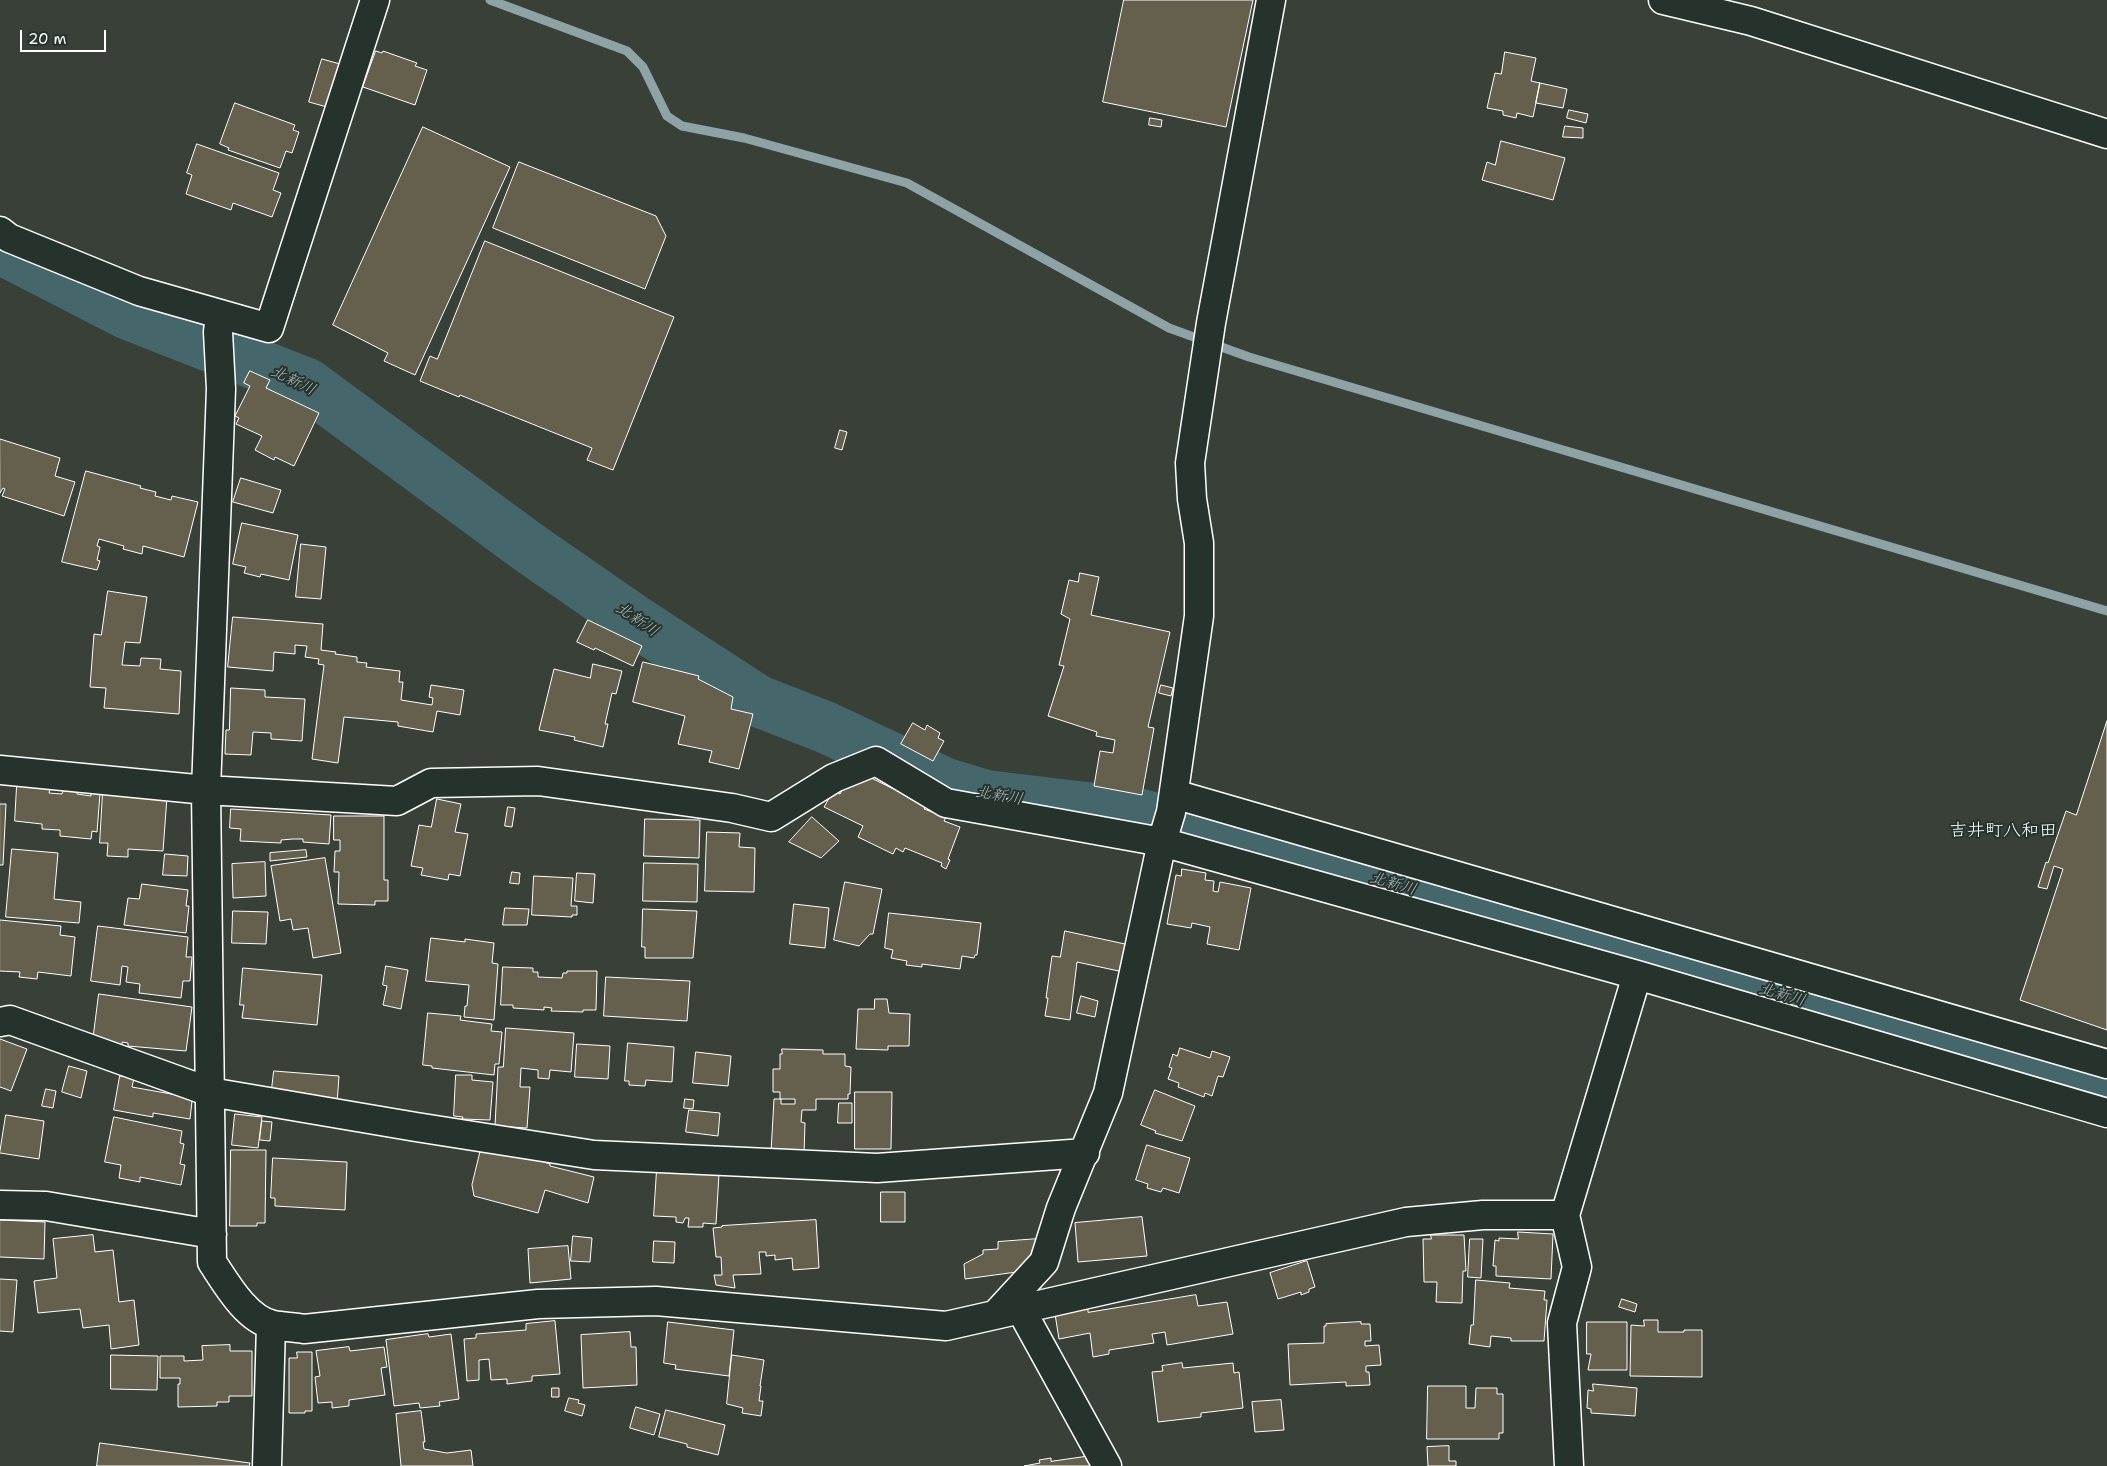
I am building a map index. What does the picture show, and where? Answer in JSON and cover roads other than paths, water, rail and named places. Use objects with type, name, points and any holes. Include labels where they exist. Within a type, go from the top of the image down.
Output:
[{"type":"street","points":[[0,231],[9,238],[219,323],[269,328],[375,0]]},
{"type":"street","points":[[1009,1312],[1044,1262],[1061,1208],[1108,1093],[1162,842],[1173,803],[1199,616],[1199,543],[1192,499],[1190,463],[1211,323],[1270,0]]},
{"type":"street","points":[[1663,0],[1751,21],[2107,134]]},
{"type":"street","points":[[219,323],[221,389],[206,790],[212,1262],[233,1294],[247,1310],[271,1325],[304,1329],[538,1304],[656,1301],[946,1326],[1406,1222],[1483,1215],[1564,1215]]},
{"type":"street","points":[[0,770],[206,790],[397,801],[431,783],[538,781],[732,808],[771,816],[834,778],[876,761],[946,803],[1162,842],[1637,975],[2107,1113]]},
{"type":"street","points":[[1173,803],[2107,1064]]},
{"type":"street","points":[[1569,1466],[1562,1323],[1577,1267],[1564,1215],[1637,975]]},
{"type":"street","points":[[0,1022],[10,1020],[210,1092],[594,1155],[877,1168],[1085,1153]]},
{"type":"street","points":[[0,1205],[46,1206],[212,1234]]},
{"type":"street","points":[[1009,1312],[1107,1466]]},
{"type":"street","points":[[266,1466],[271,1325]]},
{"type":"waterway","points":[[490,0],[627,51],[643,67],[667,116],[682,126],[744,138],[907,183],[1169,328],[1249,357],[2107,611]]},
{"type":"waterway","name":"北新川","points":[[0,248],[126,313],[307,384],[528,547],[632,619],[758,701],[825,727],[946,784],[986,796],[1137,814],[1310,860],[2107,1088]]},
{"type":"district","name":"吉井町八和田","points":[[2003,831]]}]
